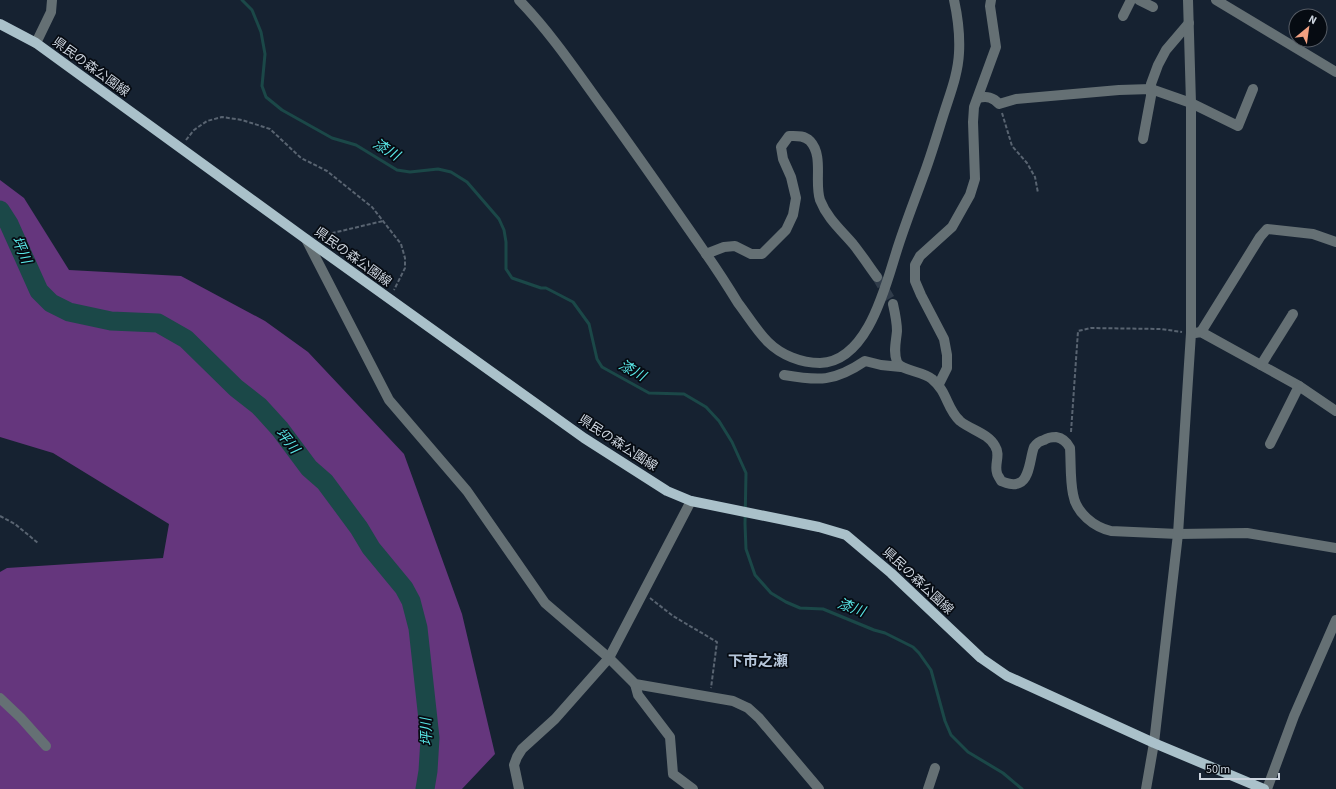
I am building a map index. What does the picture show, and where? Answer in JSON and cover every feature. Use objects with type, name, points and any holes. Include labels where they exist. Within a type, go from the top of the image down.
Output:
[{"type":"main road","name":"県民の森公園線","points":[[0,24],[36,43],[389,299],[584,438],[667,491],[691,501],[819,527],[846,535],[891,573],[981,658],[1007,676],[1154,743],[1265,789]]},
{"type":"street","points":[[36,43],[51,12],[52,0]]},
{"type":"street","points":[[519,0],[542,25],[564,53],[706,254],[756,329],[769,343],[782,353],[808,362],[822,363],[834,360],[845,354],[856,345],[866,331],[882,296],[904,227],[924,175],[952,88],[959,53],[958,21],[954,0]]},
{"type":"street","points":[[939,384],[947,368],[946,347],[944,339],[915,281],[916,265],[920,256],[952,228],[970,195],[976,179],[973,122],[974,106],[996,47],[990,6],[991,0]]},
{"type":"street","points":[[1123,16],[1131,0]]},
{"type":"street","points":[[1139,0],[1153,7]]},
{"type":"street","points":[[1146,789],[1154,743],[1178,534],[1196,333],[1188,0]]},
{"type":"street","points":[[1216,0],[1336,72]]},
{"type":"street","points":[[1143,139],[1151,96],[1151,84],[1158,65],[1166,50],[1189,23]]},
{"type":"street","points":[[978,98],[987,96],[995,99],[999,104],[1016,99],[1119,90],[1151,89],[1191,103],[1238,126],[1253,89]]},
{"type":"street","points":[[706,254],[724,247],[735,246],[751,254],[762,254],[786,230],[793,215],[796,198],[791,177],[783,159],[781,147],[789,136],[800,135],[809,140],[817,154],[820,200],[823,206],[833,223],[853,245],[877,277]]},
{"type":"street","points":[[1196,333],[1260,237],[1267,229],[1313,234],[1336,242]]},
{"type":"street","points":[[306,239],[389,400],[467,491],[545,603],[609,658],[635,684],[638,695],[670,737],[673,774],[693,789]]},
{"type":"street","points":[[893,304],[896,321],[895,351],[897,362],[901,367]]},
{"type":"street","points":[[1261,365],[1293,314]]},
{"type":"street","points":[[1196,333],[1261,365],[1299,386],[1336,411]]},
{"type":"street","points":[[784,375],[822,379],[838,376],[851,371],[865,361],[901,367],[930,377],[939,384],[945,394],[952,412],[956,417],[961,422],[988,438],[995,446],[998,454],[996,472],[1001,481],[1009,484],[1018,484],[1023,480],[1035,447],[1040,442],[1047,438],[1054,437],[1061,439],[1067,442],[1070,448],[1073,495],[1076,504],[1084,515],[1101,529],[1111,532],[1178,534],[1247,533],[1336,548]]},
{"type":"street","points":[[1270,444],[1299,386]]},
{"type":"street","points":[[519,789],[514,765],[517,757],[522,749],[555,719],[609,658],[691,501]]},
{"type":"street","points":[[1265,789],[1294,716],[1335,627]]},
{"type":"street","points":[[635,684],[733,701],[748,708],[759,718],[819,789]]},
{"type":"street","points":[[0,698],[21,718],[46,746]]},
{"type":"street","points":[[928,789],[935,768]]},
{"type":"path","points":[[999,104],[1012,146],[1027,163],[1035,177],[1038,193]]},
{"type":"path","points":[[181,148],[194,130],[207,121],[222,117],[242,120],[270,129],[301,158],[328,172],[372,207],[401,244],[405,258],[405,268],[389,299]]},
{"type":"path","points":[[306,239],[383,221]]},
{"type":"path","points":[[1070,448],[1078,331],[1091,328],[1161,329],[1196,333]]},
{"type":"path","points":[[0,516],[14,524],[38,543]]},
{"type":"path","points":[[644,593],[674,616],[717,642],[710,697]]},
{"type":"shaded area","points":[[0,180],[24,198],[69,270],[181,276],[265,321],[308,352],[404,454],[462,614],[495,754],[462,789],[0,789],[0,572],[7,568],[163,558],[169,524],[53,453],[0,437]]},
{"type":"waterway","name":"漆川","points":[[242,0],[252,10],[261,32],[265,54],[262,86],[266,97],[282,110],[332,138],[356,145],[397,170],[410,172],[438,169],[451,172],[467,182],[499,219],[504,230],[506,242],[506,269],[512,278],[541,288],[546,288],[573,302],[589,324],[597,359],[602,367],[649,393],[684,394],[706,407],[719,421],[732,442],[746,473],[746,549],[755,575],[771,593],[800,608],[823,609],[885,633],[913,647],[931,670],[945,721],[951,735],[968,752],[1003,773],[1022,789]]},
{"type":"waterway","name":"坪川","points":[[0,210],[9,224],[39,291],[51,303],[69,312],[111,321],[158,323],[186,339],[236,388],[259,406],[280,429],[309,468],[325,482],[359,528],[371,548],[404,588],[411,601],[418,628],[430,738],[428,771],[425,789]]},
{"type":"tunnel","points":[[877,277],[893,304]]},
{"type":"district","name":"下市之瀬","points":[[758,661]]}]
